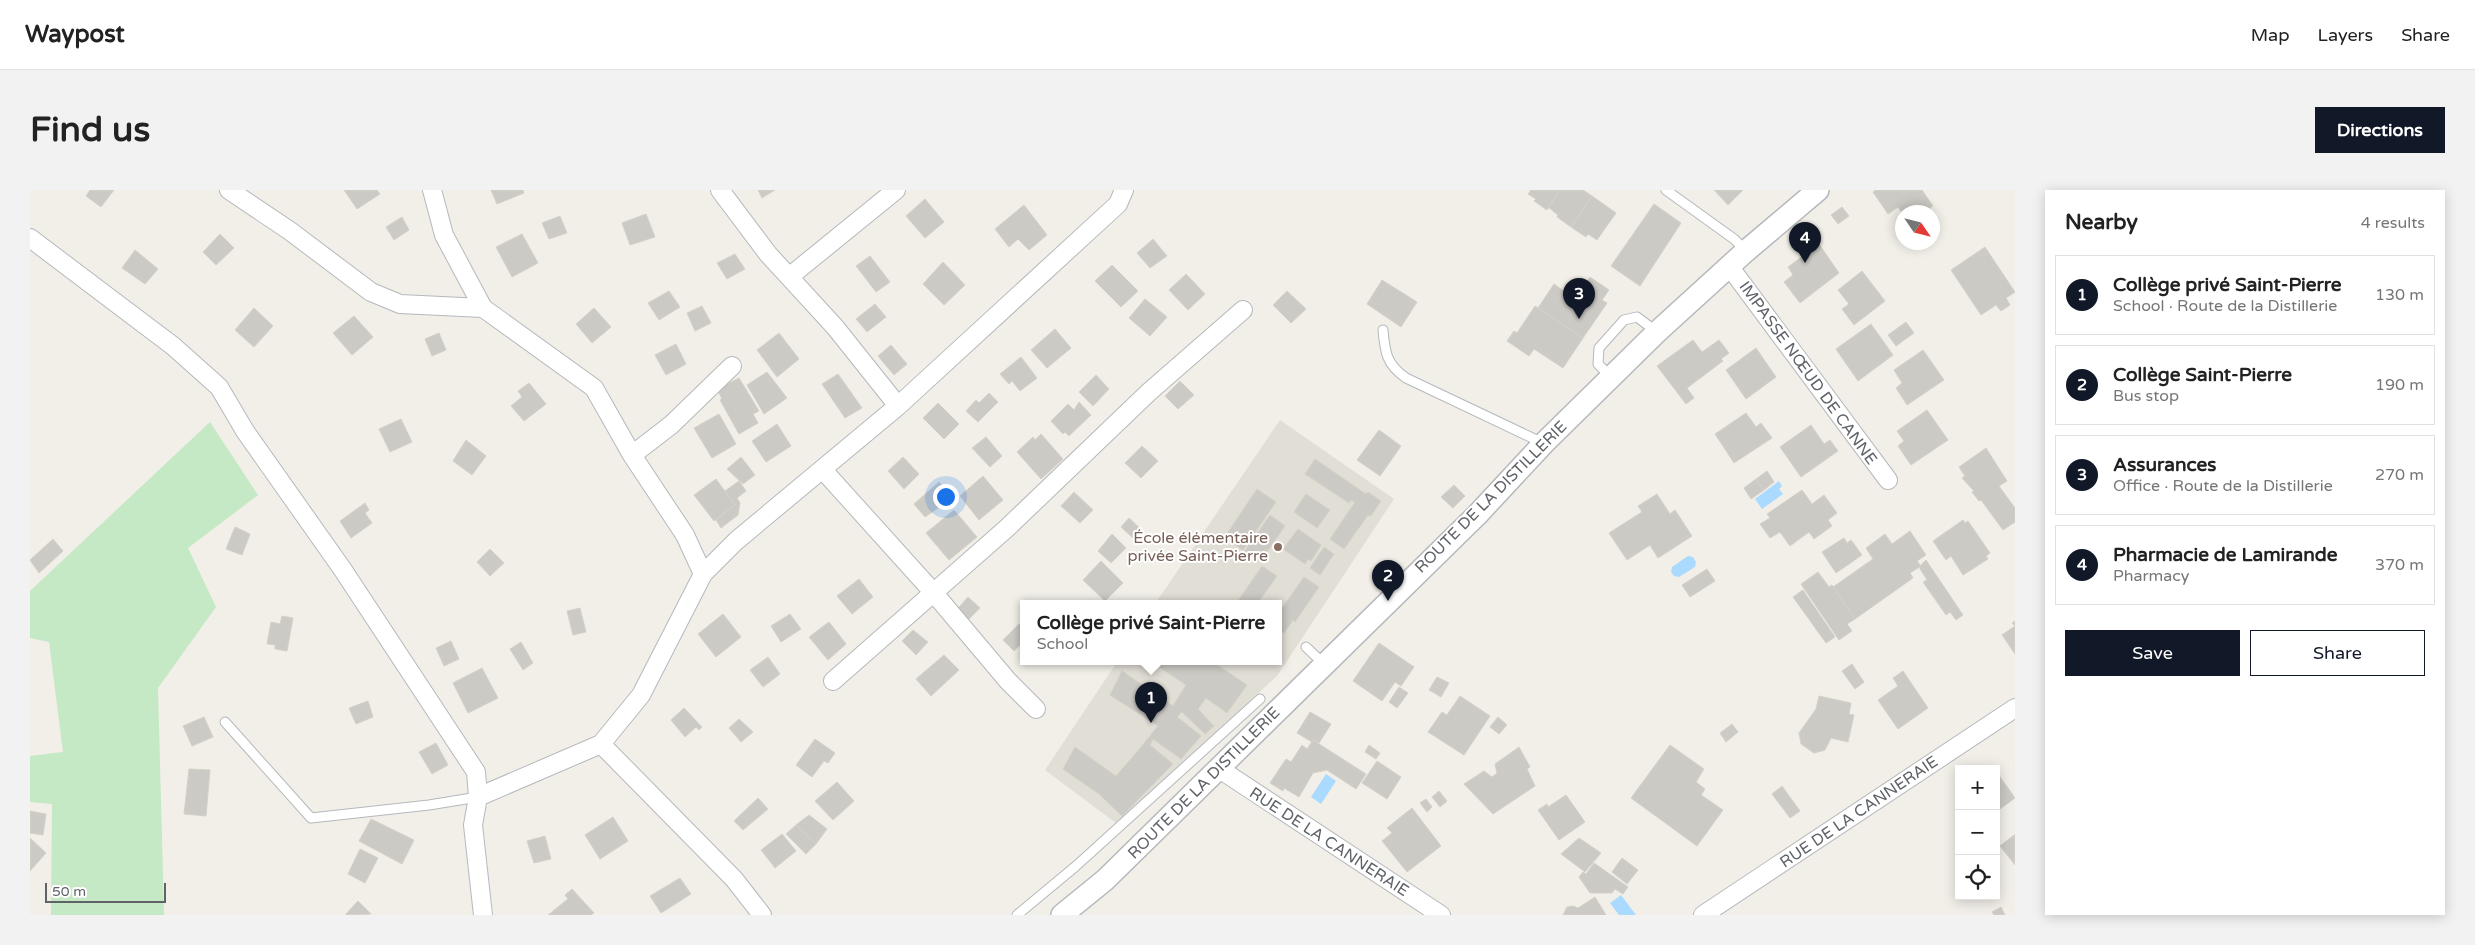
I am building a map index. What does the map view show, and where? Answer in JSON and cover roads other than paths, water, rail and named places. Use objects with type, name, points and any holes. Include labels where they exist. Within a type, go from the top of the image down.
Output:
[{"type":"street","points":[[229,190],[290,231],[371,292],[400,304],[483,308]]},
{"type":"street","points":[[432,190],[444,235],[483,308],[594,388],[632,455],[685,535],[703,574]]},
{"type":"street","points":[[720,190],[768,254],[835,327],[898,406]]},
{"type":"street","points":[[790,277],[896,190]]},
{"type":"street","points":[[478,797],[601,744],[641,695],[703,574],[736,541],[898,406],[1118,204],[1124,190]]},
{"type":"street","name":"ROUTE DE LA DISTILLERIE","points":[[1062,915],[1105,880],[1477,515],[1544,443],[1657,332],[1746,251],[1818,190]]},
{"type":"street","points":[[30,238],[173,346],[219,387],[245,431],[343,570],[476,772],[478,797],[473,825],[483,915]]},
{"type":"street","name":"IMPASSE NŒUD DE CANNE","points":[[1729,266],[1888,480]]},
{"type":"street","points":[[833,681],[1007,528],[1149,392],[1243,310]]},
{"type":"street","points":[[632,455],[671,425],[732,366]]},
{"type":"street","points":[[823,470],[933,592],[1008,681],[1036,710]]},
{"type":"street","name":"RUE DE LA CANNERAIE","points":[[1703,915],[2015,708]]},
{"type":"street","points":[[601,744],[734,879],[762,915]]},
{"type":"street","name":"RUE DE LA CANNERAIE","points":[[1218,768],[1440,915]]},
{"type":"lane","points":[[1666,190],[1734,239],[1746,251]]},
{"type":"lane","points":[[1611,377],[1598,364],[1599,348],[1624,320],[1638,317],[1657,332]]},
{"type":"lane","points":[[1383,330],[1385,354],[1395,370],[1406,378],[1544,443]]},
{"type":"lane","points":[[1306,647],[1324,664]]},
{"type":"lane","points":[[1017,915],[1076,866],[1260,699]]},
{"type":"lane","points":[[225,722],[312,818],[429,805],[478,797]]},
{"type":"water","points":[[1779,481],[1782,486],[1779,489],[1783,494],[1762,509],[1755,499]]},
{"type":"water","points":[[1688,556],[1693,557],[1696,562],[1695,567],[1679,577],[1674,576],[1671,572],[1672,567]]},
{"type":"water","points":[[1326,774],[1336,781],[1321,804],[1311,797]]},
{"type":"water","points":[[1621,895],[1636,915],[1619,915],[1610,903]]},
{"type":"place","name":"Pharmacie de Lamirande","points":[[1805,263]]},
{"type":"place","name":"Assurances","points":[[1579,319]]},
{"type":"place","name":"École élémentaire privée Saint-Pierre","points":[[1278,547]]},
{"type":"place","name":"Collège Saint-Pierre","points":[[1388,601]]},
{"type":"place","name":"Collège privé Saint-Pierre","points":[[1151,723]]}]
